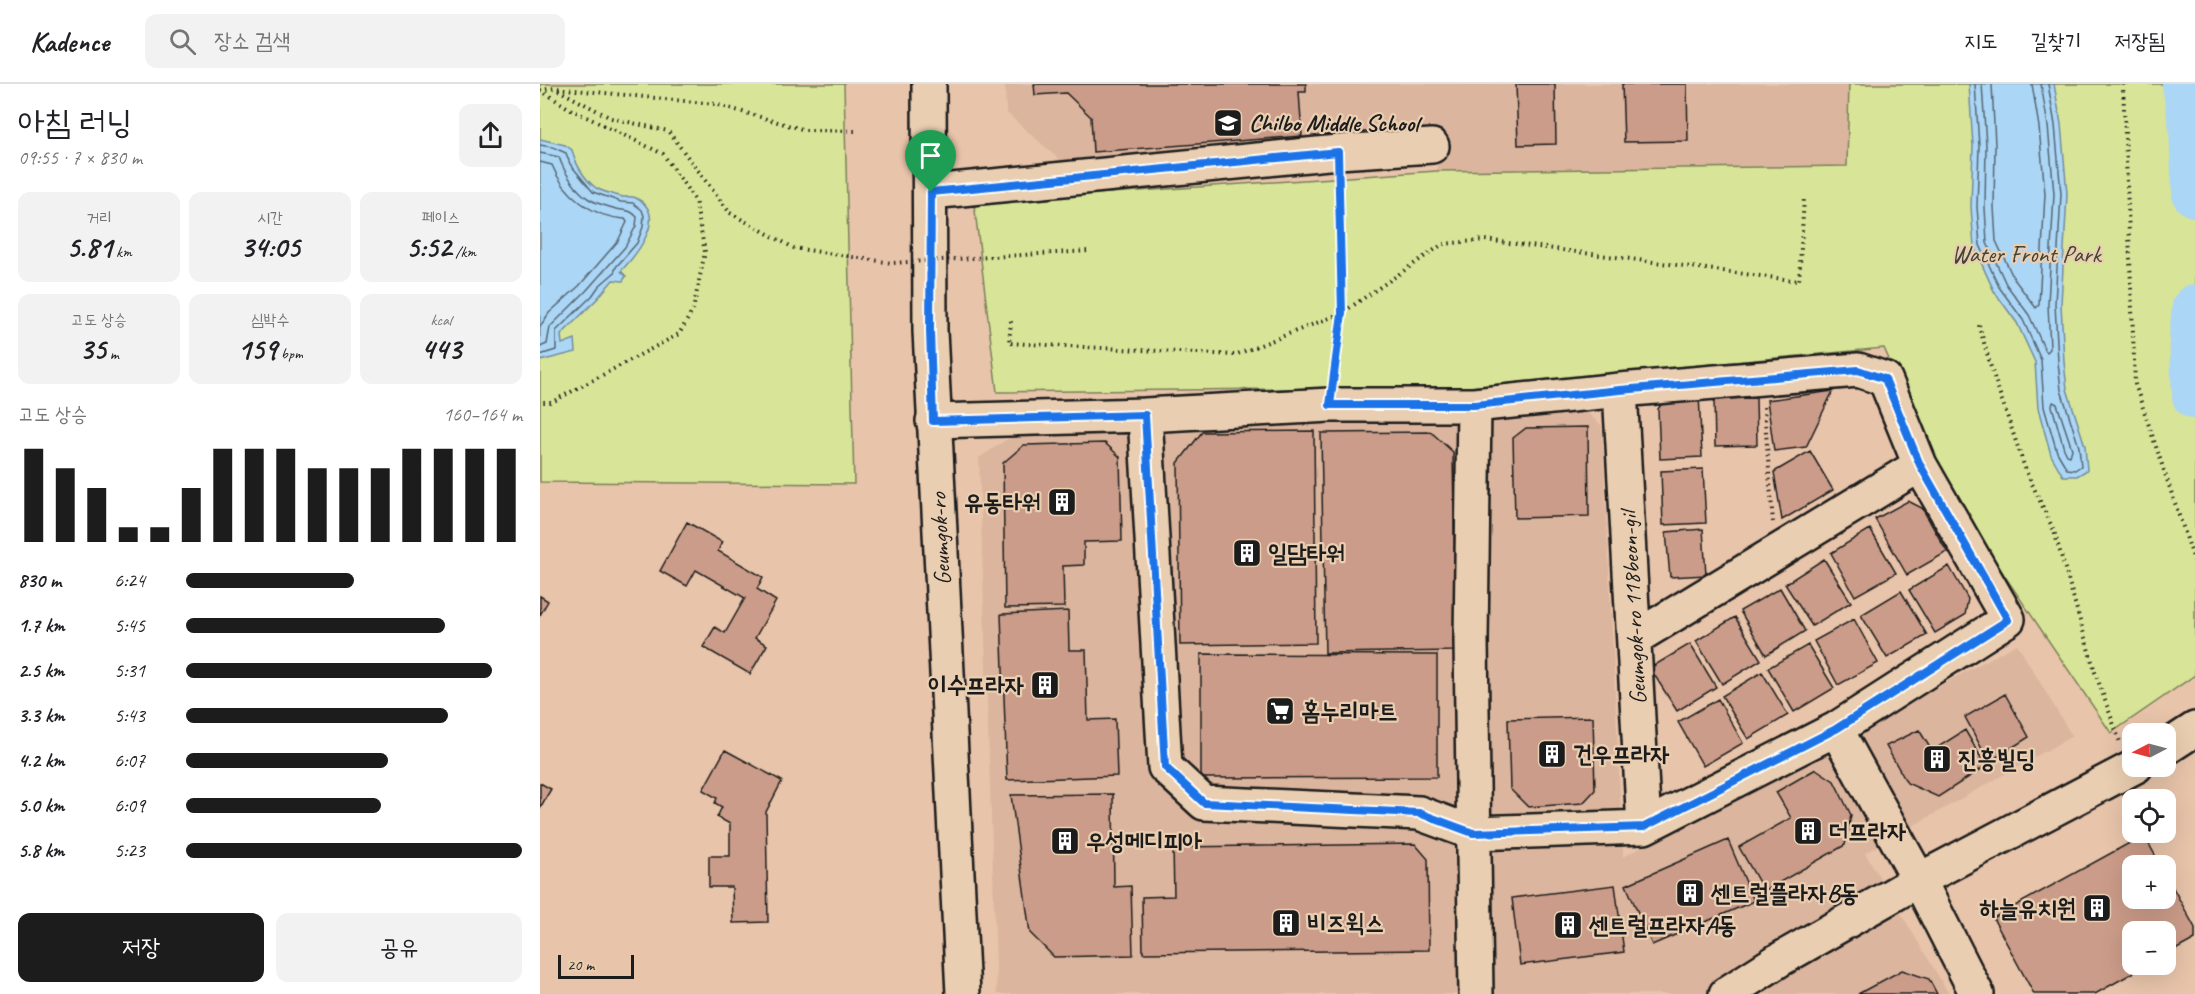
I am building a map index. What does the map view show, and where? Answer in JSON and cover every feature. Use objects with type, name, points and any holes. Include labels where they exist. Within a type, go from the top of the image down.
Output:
[{"type":"street","name":"Geumgok-ro","points":[[929,84],[930,331],[933,421],[963,994]]},
{"type":"street","points":[[931,192],[1338,152],[1432,146]]},
{"type":"street","points":[[933,421],[1145,415],[1330,405],[1474,405],[1761,377],[1858,370],[1885,379],[1920,465],[2008,620],[1836,729],[1644,827],[1473,833],[1419,813],[1204,803],[1165,767],[1145,415]]},
{"type":"street","name":"Geumgok-ro 118beon-gil","points":[[1620,390],[1644,827]]},
{"type":"street","points":[[1474,405],[1471,641],[1476,994]]},
{"type":"street","points":[[1635,638],[1920,465]]},
{"type":"street","points":[[1836,729],[1919,880],[1977,994]]},
{"type":"street","points":[[2176,741],[2195,729]]},
{"type":"street","points":[[1726,994],[1779,960],[1919,880],[2122,775]]},
{"type":"path","points":[[2123,84],[2135,384],[2195,563]]},
{"type":"path","points":[[555,88],[611,118],[668,130],[730,213],[794,248],[892,263],[1088,251]]},
{"type":"path","points":[[540,90],[555,88],[716,104],[806,130],[858,131]]},
{"type":"path","points":[[540,90],[570,109],[663,154],[695,200],[705,252],[693,310],[679,334],[552,402],[540,402]]},
{"type":"path","points":[[1330,405],[1342,313],[1338,152]]},
{"type":"path","points":[[1011,321],[1009,343],[1235,355],[1342,313],[1443,244],[1485,240],[1799,281],[1804,198]]},
{"type":"path","points":[[1979,325],[2026,471],[2054,531],[2095,672],[2122,741]]},
{"type":"path","points":[[1761,377],[1776,553]]},
{"type":"shaded area","points":[[1005,84],[1849,84],[1848,166],[1437,171],[1437,134],[1070,169],[1006,112]]},
{"type":"shaded area","points":[[1584,410],[1602,426],[1623,857],[2017,644],[2072,736],[1865,853],[1949,994],[997,994],[979,458],[1013,435]]},
{"type":"green space","points":[[540,84],[844,84],[854,484],[540,482]]},
{"type":"green space","name":"Water Front Park","points":[[1849,84],[2195,84],[2195,675],[2125,723],[2122,723],[2111,733],[1948,492],[1884,348],[1469,387],[997,392],[974,202],[1437,171],[1847,166]]},
{"type":"water","points":[[1969,84],[2054,84],[2061,124],[2067,194],[2061,304],[2064,362],[2067,389],[2085,446],[2087,470],[2077,476],[2063,476],[2051,455],[2038,408],[2035,362],[2017,323],[1994,291],[1974,247],[1971,207],[1973,146]]},
{"type":"water","points":[[540,139],[565,145],[572,150],[581,170],[596,188],[623,197],[634,197],[645,205],[650,214],[650,224],[635,255],[621,271],[626,276],[623,281],[613,280],[561,335],[562,344],[575,339],[576,352],[540,361]]},
{"type":"building","points":[[1034,84],[1306,84],[1306,92],[1299,92],[1302,136],[1093,152],[1091,117],[1066,93],[1035,95]]},
{"type":"building","points":[[1516,84],[1555,84],[1556,144],[1518,145]]},
{"type":"building","points":[[1622,84],[1687,84],[1688,141],[1624,142]]},
{"type":"building","points":[[1833,391],[1806,447],[1774,451],[1767,400]]},
{"type":"building","points":[[1699,394],[1702,457],[1660,459],[1658,409],[1667,396]]},
{"type":"building","points":[[1756,398],[1757,445],[1715,446],[1714,399]]},
{"type":"building","points":[[1588,427],[1589,516],[1515,518],[1513,438],[1526,428]]},
{"type":"building","name":"일담타워","points":[[1314,431],[1316,643],[1180,645],[1178,463],[1202,432]]},
{"type":"building","points":[[1431,432],[1453,452],[1456,651],[1325,653],[1321,433]]},
{"type":"building","name":"유동타워","points":[[1105,443],[1120,457],[1122,541],[1084,542],[1084,565],[1063,566],[1064,607],[1005,608],[1003,463],[1024,445]]},
{"type":"building","points":[[1810,451],[1833,490],[1782,520],[1774,472]]},
{"type":"building","points":[[1703,469],[1706,523],[1663,525],[1661,471]]},
{"type":"building","points":[[1908,501],[1922,508],[1947,552],[1907,575],[1875,519]]},
{"type":"building","points":[[687,522],[722,542],[718,551],[763,577],[757,589],[776,601],[755,638],[767,645],[750,674],[703,647],[715,627],[725,633],[745,598],[696,570],[687,586],[660,571]]},
{"type":"building","points":[[1703,529],[1706,575],[1670,577],[1666,532]]},
{"type":"building","points":[[1870,529],[1896,573],[1855,596],[1831,553]]},
{"type":"building","points":[[1824,559],[1851,602],[1812,626],[1785,584]]},
{"type":"building","points":[[1949,566],[1968,599],[1965,615],[1935,633],[1909,590]]},
{"type":"building","points":[[1780,588],[1805,631],[1766,655],[1740,611]]},
{"type":"building","points":[[1901,591],[1927,635],[1887,658],[1861,615]]},
{"type":"building","points":[[540,596],[548,601],[540,615]]},
{"type":"building","name":"이수프라자","points":[[1068,611],[1069,650],[1086,650],[1088,720],[1115,719],[1117,776],[1007,780],[1001,614]]},
{"type":"building","points":[[1735,617],[1761,660],[1722,684],[1696,641]]},
{"type":"building","points":[[1854,619],[1878,663],[1838,685],[1814,641]]},
{"type":"building","points":[[1690,644],[1716,687],[1677,711],[1650,668]]},
{"type":"building","points":[[1808,645],[1834,688],[1794,712],[1768,668]]},
{"type":"building","points":[[1201,654],[1437,655],[1437,777],[1201,778]]},
{"type":"building","points":[[1762,672],[1788,715],[1748,739],[1722,696]]},
{"type":"building","points":[[2005,694],[2029,737],[1989,762],[1965,717]]},
{"type":"building","points":[[1718,699],[1743,743],[1703,766],[1678,722]]},
{"type":"building","name":"건우프라자","points":[[1593,717],[1595,790],[1583,803],[1528,807],[1510,789],[1508,719]]},
{"type":"building","name":"진흥빌딩","points":[[1919,730],[1932,751],[1965,730],[1986,766],[1938,797],[1907,783],[1886,746]]},
{"type":"building","points":[[725,750],[782,781],[766,812],[768,922],[733,923],[732,887],[709,887],[709,856],[730,856],[730,824],[717,817],[722,807],[715,803],[717,798],[703,790]]},
{"type":"building","name":"더프라자","points":[[1816,769],[1834,781],[1851,815],[1845,845],[1764,891],[1739,847],[1791,818],[1776,792]]},
{"type":"building","points":[[540,783],[551,789],[540,808]]},
{"type":"building","name":"우성메디피아","points":[[1113,794],[1114,887],[1131,886],[1133,955],[1054,957],[1030,933],[1011,795]]},
{"type":"building","name":"센트럴플라자B동","points":[[1728,840],[1754,901],[1652,945],[1626,885]]},
{"type":"building","name":"하늘유치원","points":[[2129,843],[2148,843],[2155,855],[2122,855],[2122,909],[2176,909],[2176,893],[2195,928],[2195,939],[2176,949],[2176,921],[2122,921],[2122,975],[2129,975],[2095,994],[2034,994],[1993,918]]},
{"type":"building","name":"비즈윅스","points":[[1415,844],[1428,859],[1429,950],[1143,953],[1142,897],[1174,896],[1173,847]]},
{"type":"building","name":"센트럴프라자A동","points":[[1615,885],[1624,952],[1520,965],[1512,898]]},
{"type":"building","points":[[1902,970],[1929,979],[1937,994],[1858,994]]},
{"type":"waterway","points":[[2185,84],[2192,128],[2195,194]]},
{"type":"waterway","points":[[2195,307],[2192,337],[2195,396]]},
{"type":"place","name":"Chilbo Middle School","points":[[1228,123]]},
{"type":"place","name":"유동타워","points":[[1062,502]]},
{"type":"place","name":"일담타워","points":[[1247,553]]},
{"type":"place","name":"이수프라자","points":[[1045,685]]},
{"type":"place","name":"홈누리마트","points":[[1280,711]]},
{"type":"place","name":"건우프라자","points":[[1552,754]]},
{"type":"place","name":"진흥빌딩","points":[[1937,759]]},
{"type":"place","name":"더프라자","points":[[1808,831]]},
{"type":"place","name":"우성메디피아","points":[[1065,841]]},
{"type":"place","name":"센트럴플라자B동","points":[[1690,893]]},
{"type":"place","name":"하늘유치원","points":[[2097,908]]},
{"type":"place","name":"비즈윅스","points":[[1286,923]]},
{"type":"place","name":"센트럴프라자A동","points":[[1568,925]]},
{"type":"route","points":[[1338,152],[1342,313],[1330,405],[1474,405],[1761,377],[1858,370],[1885,379],[1920,465],[2008,620],[1836,729],[1644,827],[1473,833],[1419,813],[1204,803],[1165,767],[1145,415],[933,421],[930,331],[931,192],[1338,152]]}]
